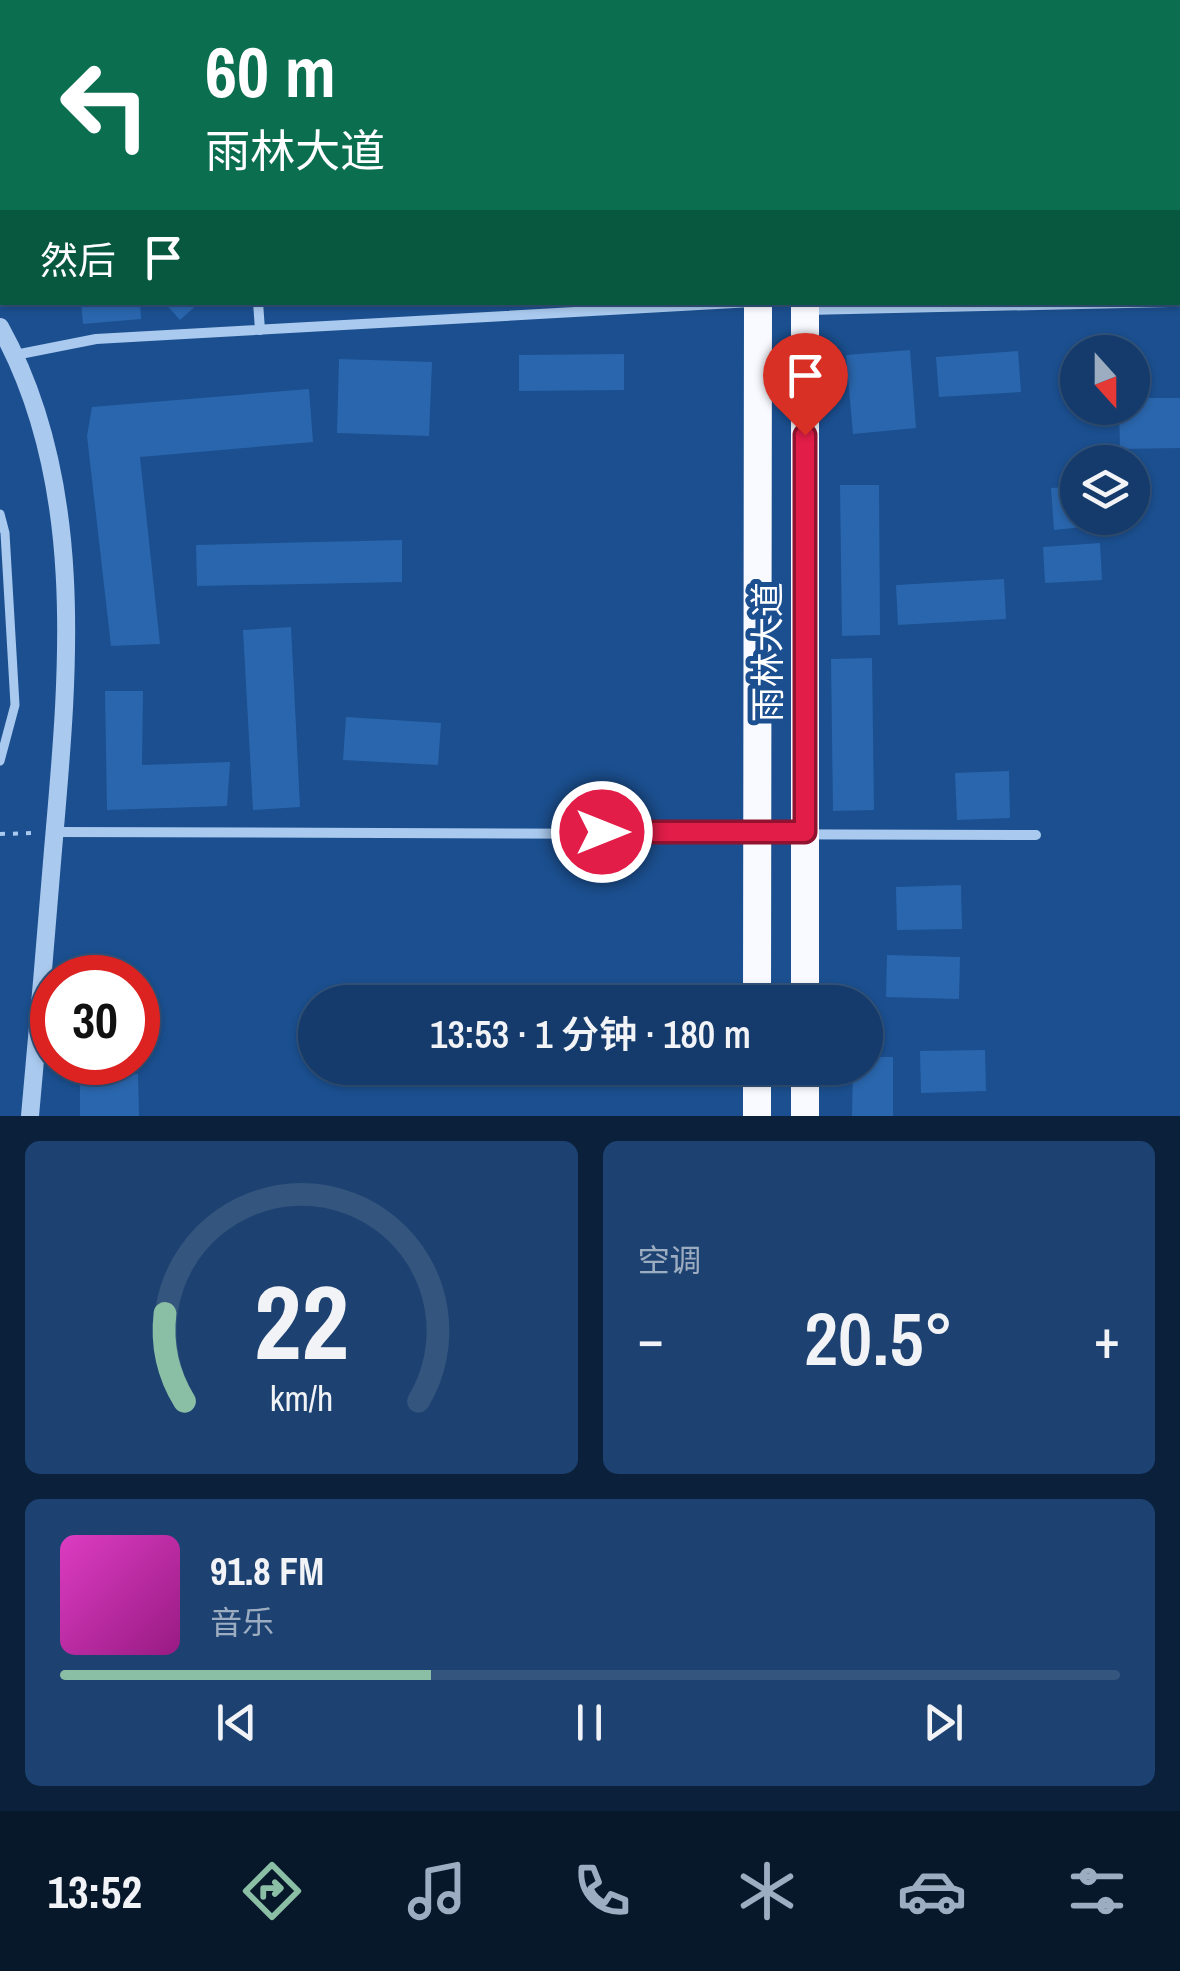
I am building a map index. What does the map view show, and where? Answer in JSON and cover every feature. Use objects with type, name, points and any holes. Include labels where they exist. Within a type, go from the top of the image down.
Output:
[{"type":"highway","name":"雨林大道","points":[[755,305],[758,985]]},
{"type":"highway","name":"雨林大道","points":[[805,306],[805,985]]},
{"type":"highway","points":[[758,438],[805,435]]},
{"type":"highway","points":[[757,1116],[758,1085]]},
{"type":"highway","points":[[804,1085],[804,1116]]},
{"type":"street","points":[[258,305],[260,330]]},
{"type":"street","points":[[16,355],[96,339],[702,305]]},
{"type":"street","points":[[805,306],[898,305]]},
{"type":"street","points":[[0,327],[16,355],[42,436],[58,508],[69,662],[30,1116]]},
{"type":"street","points":[[0,514],[5,534],[15,706],[0,761]]},
{"type":"street","points":[[55,832],[758,831],[1036,836]]},
{"type":"path","points":[[0,834],[55,832]]},
{"type":"building","points":[[81,305],[140,305],[141,319],[83,324]]},
{"type":"building","points":[[167,305],[197,305],[180,320]]},
{"type":"building","points":[[910,350],[916,428],[853,434],[846,355]]},
{"type":"building","points":[[1018,351],[1021,392],[939,397],[936,357]]},
{"type":"building","points":[[624,354],[624,390],[519,391],[519,355]]},
{"type":"building","points":[[339,359],[432,362],[429,436],[337,433]]},
{"type":"building","points":[[309,389],[313,442],[140,457],[160,644],[111,646],[87,436],[92,407]]},
{"type":"building","points":[[1150,398],[1180,398],[1180,448],[1120,445],[1119,425],[1150,425]]},
{"type":"building","points":[[840,485],[879,485],[880,635],[842,636]]},
{"type":"building","points":[[1060,487],[1060,529],[1054,530],[1051,488]]},
{"type":"building","points":[[402,540],[402,582],[197,586],[196,545]]},
{"type":"building","points":[[1100,543],[1102,580],[1045,583],[1043,547]]},
{"type":"building","points":[[1004,579],[1006,619],[898,625],[896,585]]},
{"type":"building","points":[[291,627],[300,807],[253,810],[243,630]]},
{"type":"building","points":[[872,658],[874,810],[833,811],[831,659]]},
{"type":"building","points":[[105,691],[143,691],[142,765],[230,762],[227,806],[107,810]]},
{"type":"building","points":[[346,717],[441,723],[438,765],[343,760]]},
{"type":"building","points":[[1009,771],[1010,818],[957,820],[955,773]]},
{"type":"building","points":[[961,885],[962,929],[897,930],[896,887]]},
{"type":"building","points":[[887,955],[960,957],[959,999],[886,997]]},
{"type":"building","points":[[985,1050],[986,1091],[921,1093],[920,1051]]},
{"type":"building","points":[[883,1057],[893,1057],[893,1116],[852,1116],[853,1085],[883,1085]]},
{"type":"building","points":[[80,1085],[138,1085],[139,1116],[80,1116]]},
{"type":"route","points":[[602,832],[805,832],[805,435]]}]
